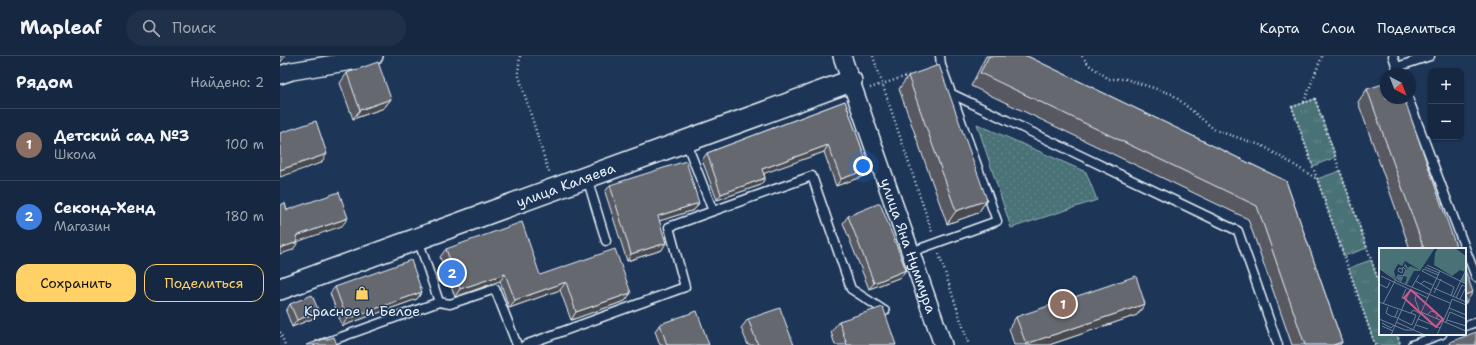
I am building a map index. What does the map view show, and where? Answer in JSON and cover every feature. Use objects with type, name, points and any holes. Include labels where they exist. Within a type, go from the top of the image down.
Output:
[{"type":"street","points":[[280,75],[292,70],[364,59],[374,56]]},
{"type":"street","name":"улица Яна Нуммура","points":[[842,56],[943,345]]},
{"type":"street","name":"улица Каляева","points":[[280,289],[686,141],[853,87]]},
{"type":"lane","points":[[911,252],[997,221],[940,56]]},
{"type":"lane","points":[[1393,56],[1397,68]]},
{"type":"lane","points":[[1404,68],[1430,56]]},
{"type":"lane","points":[[952,94],[1238,231],[1278,345]]},
{"type":"lane","points":[[1410,104],[1465,248]]},
{"type":"lane","points":[[686,141],[713,211]]},
{"type":"lane","points":[[525,345],[685,287],[669,227],[812,176],[851,289],[885,311]]},
{"type":"lane","points":[[586,177],[606,241]]},
{"type":"lane","points":[[418,239],[439,302]]},
{"type":"lane","points":[[1466,251],[1476,277]]},
{"type":"lane","points":[[319,345],[338,342],[439,302],[450,304],[496,289],[517,345]]},
{"type":"lane","points":[[1466,326],[1476,322]]},
{"type":"lane","points":[[1412,345],[1439,335]]},
{"type":"path","points":[[520,56],[518,73],[551,178]]},
{"type":"path","points":[[873,56],[969,345]]},
{"type":"path","points":[[1082,56],[1089,65],[1109,78],[1126,79],[1172,94],[1215,130],[1263,146],[1318,179]]},
{"type":"path","points":[[1304,103],[1322,56]]},
{"type":"path","points":[[853,87],[882,84],[912,74]]},
{"type":"path","points":[[1375,345],[1292,107],[1315,99],[1379,282]]},
{"type":"path","points":[[280,332],[285,345]]},
{"type":"path","points":[[1397,335],[1401,345]]},
{"type":"green space","points":[[1315,99],[1336,157],[1313,166],[1292,107]]},
{"type":"green space","points":[[977,124],[1086,172],[1097,200],[1011,228]]},
{"type":"green space","points":[[1340,171],[1367,248],[1344,256],[1317,179]]},
{"type":"green space","points":[[1371,260],[1379,282],[1379,335],[1397,335],[1400,344],[1375,345],[1349,268]]},
{"type":"building","points":[[989,56],[1027,56],[1286,181],[1342,342],[1333,345],[1305,345],[1257,206],[980,73]]},
{"type":"building","points":[[378,62],[391,99],[360,110],[347,73]]},
{"type":"building","points":[[939,65],[987,200],[956,211],[908,76]]},
{"type":"building","points":[[1380,85],[1380,104],[1406,104],[1457,248],[1424,248],[1367,89]]},
{"type":"building","points":[[845,101],[869,169],[841,179],[828,145],[762,169],[765,178],[721,194],[707,153]]},
{"type":"building","points":[[316,121],[327,154],[280,170],[280,133]]},
{"type":"building","points":[[686,161],[699,203],[658,216],[666,243],[631,254],[610,185]]},
{"type":"building","points":[[339,192],[348,218],[296,236],[298,242],[280,248],[280,205],[285,203],[287,210]]},
{"type":"building","points":[[880,203],[906,270],[874,283],[848,216]]},
{"type":"building","points":[[522,222],[540,275],[615,249],[631,293],[576,312],[566,282],[515,300],[505,274],[460,289],[446,249]]},
{"type":"building","points":[[411,260],[422,292],[347,319],[335,287]]},
{"type":"building","points":[[1466,273],[1473,292],[1466,295]]},
{"type":"building","points":[[1136,276],[1145,304],[1026,344],[1016,317]]},
{"type":"building","points":[[312,295],[319,312],[297,320],[290,304]]},
{"type":"building","points":[[883,307],[896,345],[847,345],[839,321]]},
{"type":"building","points":[[780,308],[794,345],[758,345],[748,319]]},
{"type":"building","points":[[697,311],[709,345],[667,345],[660,324]]},
{"type":"building","points":[[1476,332],[1476,345],[1451,345],[1450,342]]},
{"type":"building","points":[[334,337],[337,345],[306,345],[324,339]]},
{"type":"place","name":"Секонд-Хенд","points":[[452,273]]},
{"type":"place","name":"Красное и Белое","points":[[362,293]]},
{"type":"place","name":"Детский сад №3","points":[[1063,304]]}]
